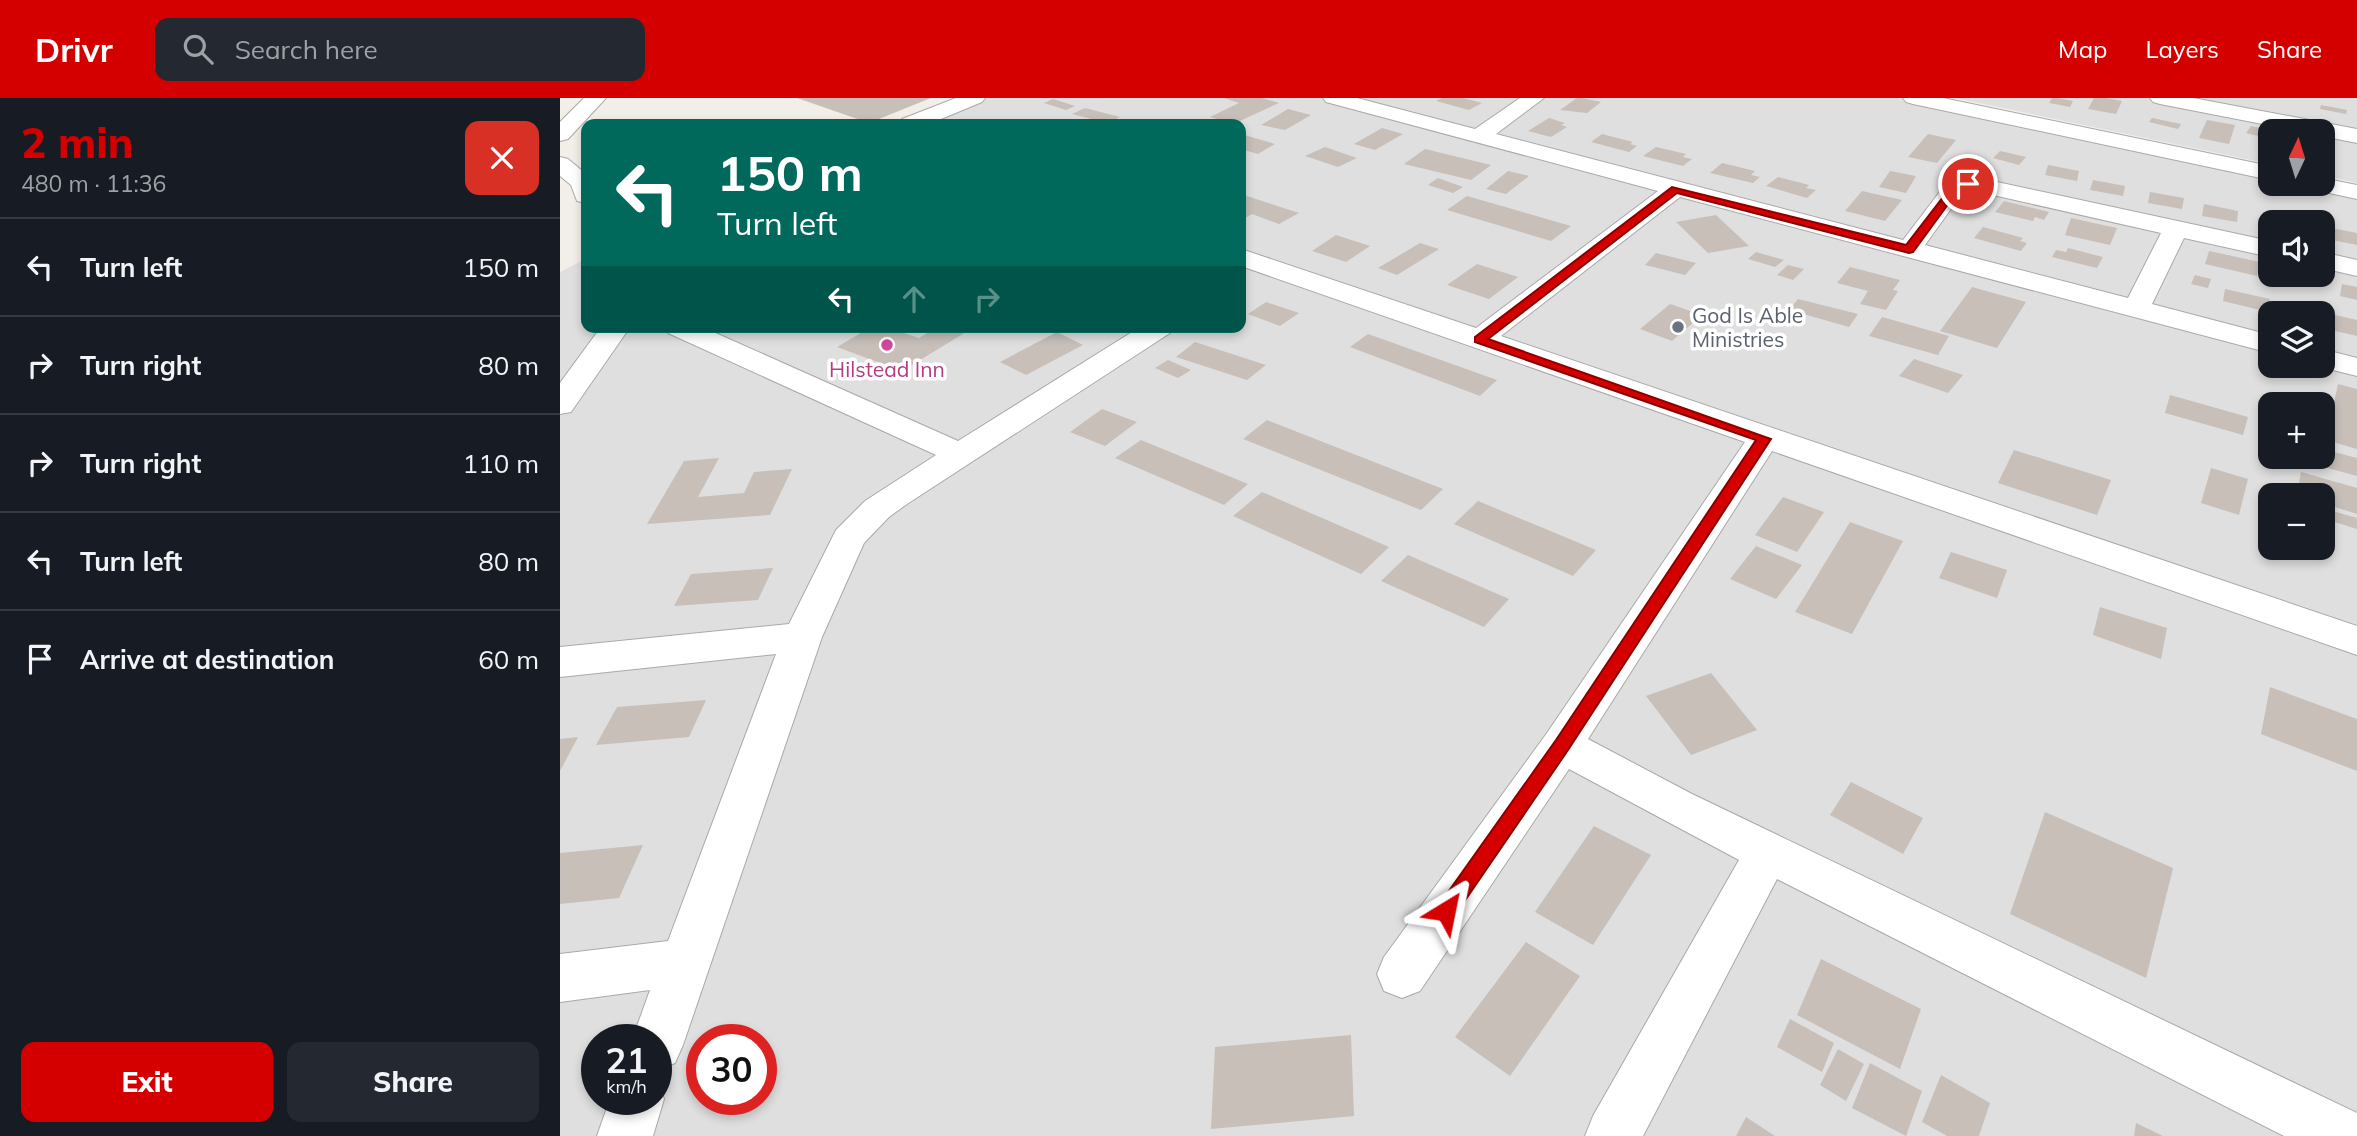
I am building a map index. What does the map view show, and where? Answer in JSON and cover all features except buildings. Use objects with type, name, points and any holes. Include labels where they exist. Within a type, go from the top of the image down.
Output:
[{"type":"street","points":[[560,134],[596,98]]},
{"type":"street","points":[[922,119],[975,98]]},
{"type":"street","points":[[1333,98],[2258,341]]},
{"type":"street","points":[[1479,136],[1534,98]]},
{"type":"street","points":[[1913,98],[2258,170]]},
{"type":"street","points":[[2160,98],[2357,136]]},
{"type":"street","points":[[560,164],[581,181]]},
{"type":"street","points":[[1909,249],[1953,190],[1968,184],[1997,187],[2258,245]]},
{"type":"street","points":[[2335,187],[2357,192]]},
{"type":"street","points":[[1479,340],[1675,189]]},
{"type":"street","points":[[2136,309],[2176,228]]},
{"type":"street","points":[[2335,263],[2357,268]]},
{"type":"street","points":[[1248,266],[1479,340],[2357,641]]},
{"type":"street","points":[[560,405],[612,333]]},
{"type":"street","points":[[691,333],[958,453]]},
{"type":"street","points":[[663,1024],[802,638],[849,538],[877,509],[958,453],[1150,333]]},
{"type":"street","points":[[2335,361],[2357,367]]},
{"type":"street","points":[[1402,974],[1562,745],[1764,439]]},
{"type":"street","points":[[560,662],[802,638]]},
{"type":"street","points":[[1562,745],[1768,852],[2343,1136]]},
{"type":"street","points":[[1614,1136],[1768,852]]},
{"type":"street","points":[[560,978],[685,961]]},
{"type":"street","points":[[625,1136],[632,1115]]},
{"type":"shaded area","points":[[982,98],[1896,98],[2258,175],[2258,196],[2335,196],[2335,192],[2357,196],[2357,1136],[560,1136],[560,272],[581,262],[581,333],[1246,333],[1246,119],[930,119]]},
{"type":"shaded area","points":[[1955,98],[2357,98],[2357,183],[2335,178],[2335,119],[2258,119],[2258,161]]},
{"type":"place","name":"God Is Able Ministries","points":[[1678,327]]},
{"type":"place","name":"Hilstead Inn","points":[[887,345]]},
{"type":"route","points":[[1446,911],[1562,745],[1764,439],[1479,340],[1675,189],[1909,249],[1953,190],[1968,184]]}]
